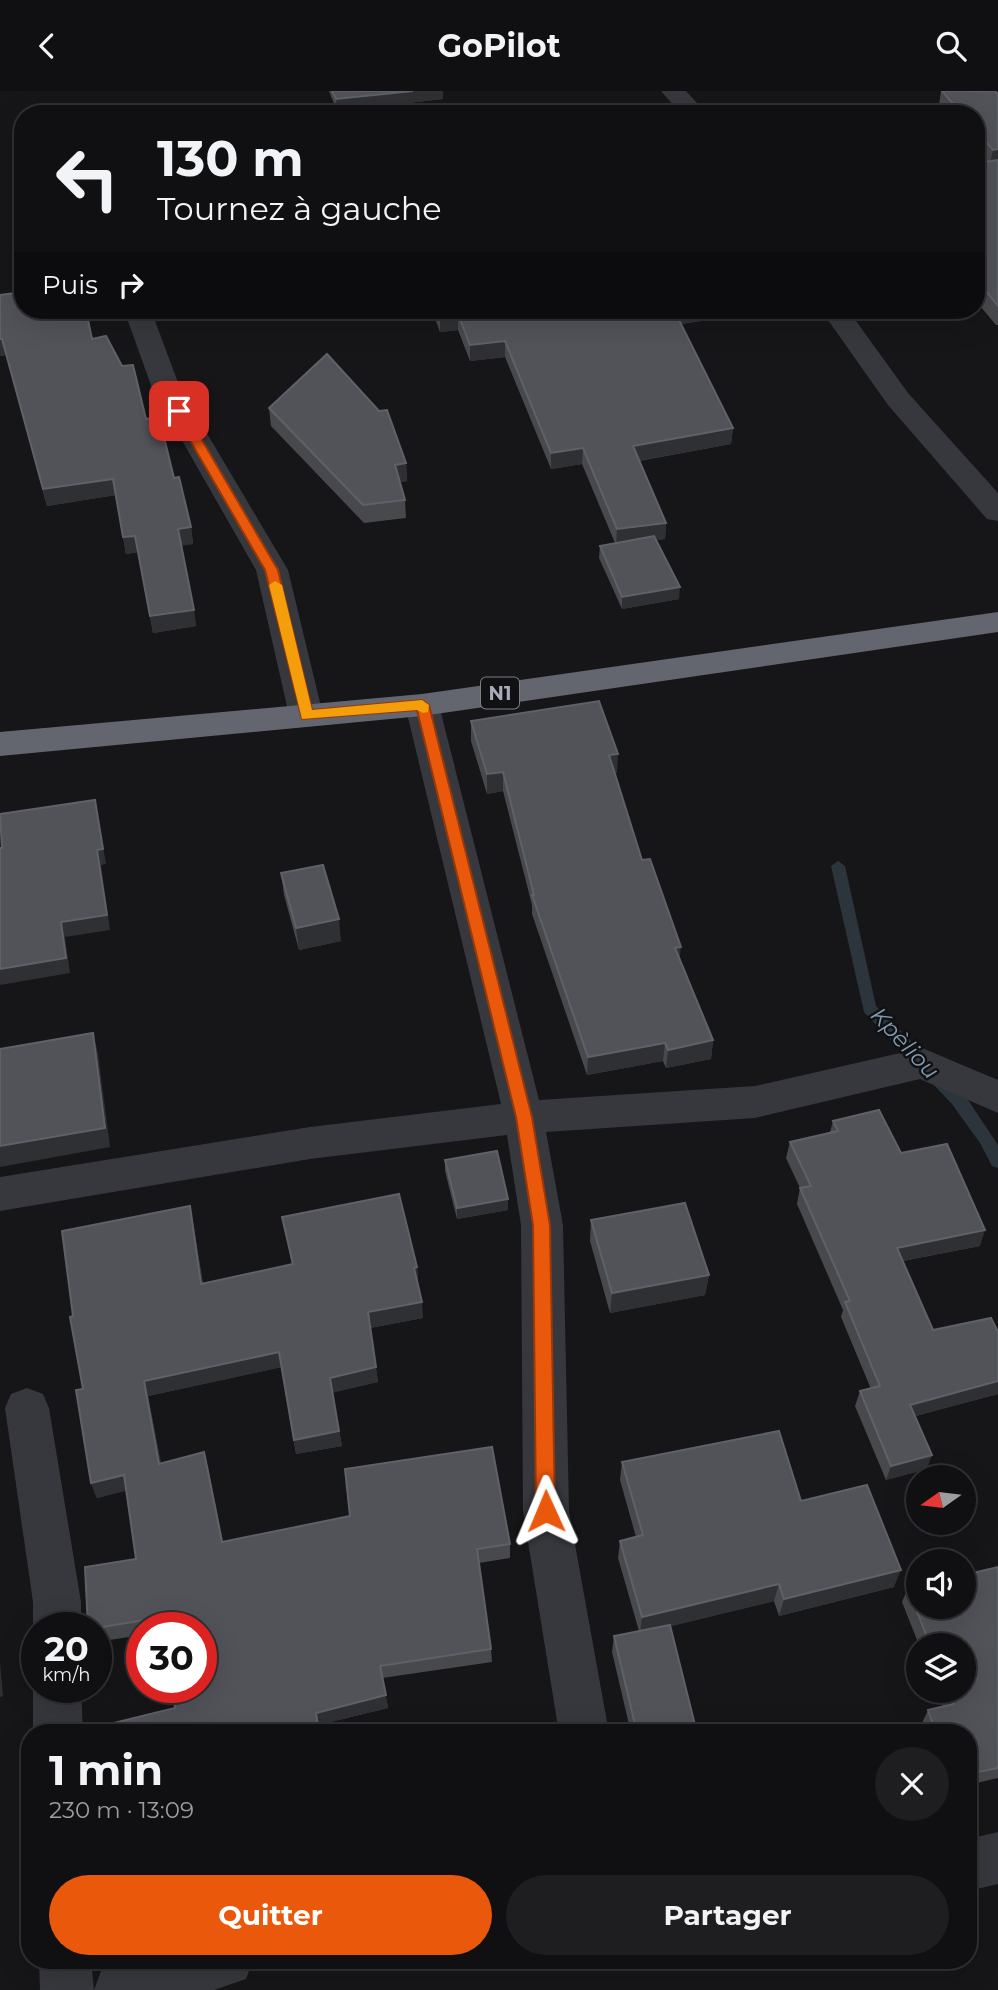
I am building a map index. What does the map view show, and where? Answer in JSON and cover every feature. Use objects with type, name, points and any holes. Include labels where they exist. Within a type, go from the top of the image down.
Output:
[{"type":"highway","name":"N1","points":[[0,744],[422,705],[998,622]]},
{"type":"street","points":[[673,91],[686,105]]},
{"type":"street","points":[[140,319],[166,388],[271,570],[306,715]]},
{"type":"street","points":[[840,319],[898,399],[998,512]]},
{"type":"street","points":[[422,705],[524,1117],[542,1225],[546,1511],[582,1724]]},
{"type":"street","points":[[0,1194],[310,1143],[524,1117],[755,1102],[922,1063],[998,1097]]},
{"type":"street","points":[[27,1408],[57,1612]]},
{"type":"street","points":[[57,1703],[58,1724]]},
{"type":"street","points":[[977,1863],[998,1858]]},
{"type":"street","points":[[66,1969],[67,1990]]},
{"type":"street","points":[[120,1990],[195,1969]]},
{"type":"building","points":[[332,91],[413,91],[336,99]]},
{"type":"building","points":[[942,91],[995,91],[998,94],[998,149],[993,150],[985,141],[985,105],[954,105]]},
{"type":"building","points":[[998,160],[998,306],[985,290],[985,162]]},
{"type":"building","points":[[14,293],[14,319],[88,319],[92,339],[106,336],[122,366],[133,365],[146,419],[159,417],[174,478],[179,477],[191,527],[178,529],[194,610],[150,616],[135,536],[123,537],[113,479],[43,489],[0,339],[0,295]]},
{"type":"building","points":[[460,319],[678,319],[733,428],[633,446],[666,523],[617,529],[583,448],[551,453],[505,341],[470,345]]},
{"type":"building","points":[[327,354],[379,411],[387,410],[406,463],[395,465],[405,500],[363,505],[269,408]]},
{"type":"building","points":[[654,536],[680,587],[622,597],[600,546]]},
{"type":"building","points":[[599,701],[618,754],[609,755],[642,860],[650,859],[681,947],[675,948],[713,1040],[668,1050],[665,1043],[588,1057],[532,895],[503,772],[487,774],[471,721]]},
{"type":"building","points":[[95,800],[103,849],[97,850],[107,915],[61,922],[66,958],[0,969],[0,814]]},
{"type":"building","points":[[323,865],[339,919],[296,928],[281,873]]},
{"type":"building","points":[[93,1033],[105,1128],[0,1146],[0,1049]]},
{"type":"building","points":[[879,1110],[901,1153],[947,1144],[985,1230],[897,1248],[933,1330],[991,1318],[998,1332],[998,1381],[910,1405],[932,1455],[891,1466],[860,1391],[880,1386],[845,1302],[850,1301],[800,1188],[811,1186],[790,1142],[838,1131],[833,1121]]},
{"type":"building","points":[[497,1151],[508,1199],[457,1208],[445,1160]]},
{"type":"building","points":[[399,1194],[417,1267],[414,1268],[422,1302],[368,1312],[376,1367],[330,1378],[339,1431],[294,1440],[279,1352],[144,1381],[159,1464],[204,1452],[222,1542],[350,1516],[345,1469],[492,1447],[510,1544],[477,1549],[491,1649],[380,1666],[386,1695],[316,1713],[318,1724],[110,1724],[175,1708],[175,1703],[217,1703],[217,1612],[126,1612],[126,1623],[112,1625],[112,1612],[87,1612],[85,1567],[136,1559],[124,1475],[91,1483],[76,1390],[83,1389],[70,1317],[73,1316],[62,1231],[190,1206],[201,1284],[293,1264],[282,1217]]},
{"type":"building","points":[[685,1203],[709,1275],[612,1293],[591,1220]]},
{"type":"building","points":[[779,1431],[801,1501],[867,1485],[901,1570],[784,1599],[779,1584],[642,1617],[620,1541],[643,1535],[622,1462]]},
{"type":"building","points":[[998,1567],[998,1768],[977,1772],[977,1724],[933,1724],[928,1710],[954,1703],[976,1703],[976,1633],[925,1633],[920,1619],[976,1619],[976,1572]]},
{"type":"building","points":[[670,1625],[695,1724],[635,1724],[614,1636]]},
{"type":"waterway","name":"Kpèliou","points":[[838,866],[869,1008],[958,1099],[986,1138],[998,1161]]},
{"type":"slow traffic","points":[[275,585],[306,715],[422,705],[423,708]]},
{"type":"route","points":[[179,411],[271,570],[306,715],[422,705],[524,1117],[542,1225],[546,1511]]}]
